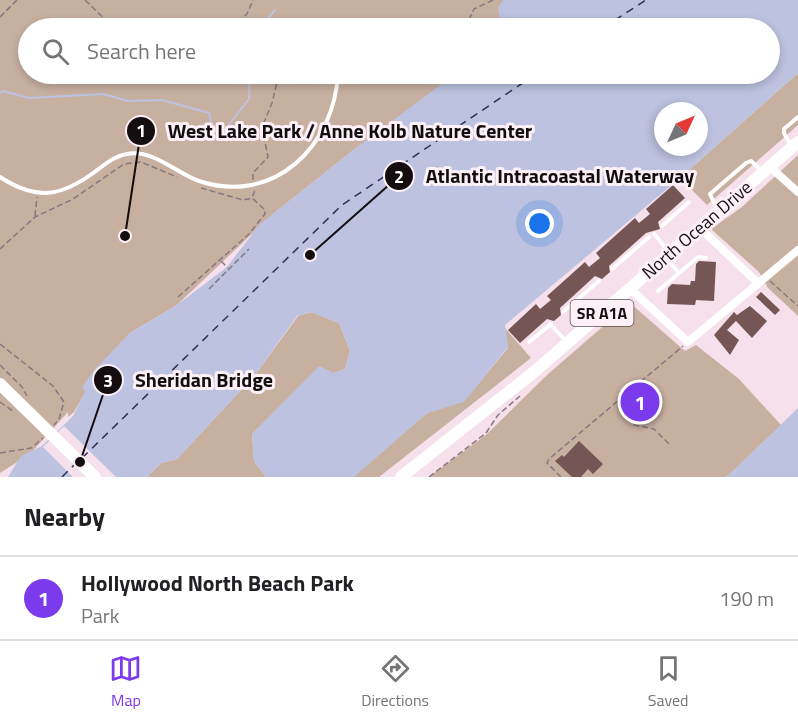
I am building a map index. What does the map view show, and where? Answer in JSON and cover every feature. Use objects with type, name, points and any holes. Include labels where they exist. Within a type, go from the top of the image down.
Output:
[{"type":"main road","name":"North Ocean Drive","points":[[401,477],[629,291],[795,145]]},
{"type":"main road","points":[[0,384],[48,428],[95,477]]},
{"type":"street","points":[[767,169],[797,190]]},
{"type":"street","points":[[700,228],[758,283]]},
{"type":"street","points":[[629,291],[636,294],[688,342],[798,250]]},
{"type":"lane","points":[[0,177],[22,189],[38,194],[58,193],[83,181],[117,157],[128,153],[148,156],[209,184],[238,187],[254,184],[282,174],[294,166],[315,143],[326,125],[336,97],[337,84]]},
{"type":"lane","points":[[795,145],[784,133],[784,129],[798,117]]},
{"type":"lane","points":[[718,212],[710,194],[719,186],[751,161],[767,169]]},
{"type":"lane","points":[[662,226],[689,202]]},
{"type":"lane","points":[[612,269],[652,236],[679,273]]},
{"type":"lane","points":[[658,291],[698,257],[706,258]]},
{"type":"lane","points":[[563,312],[599,281]]},
{"type":"lane","points":[[529,342],[550,324],[567,343]]},
{"type":"path","points":[[0,17],[17,0]]},
{"type":"path","points":[[85,0],[104,18]]},
{"type":"path","points":[[242,18],[247,14],[253,0]]},
{"type":"path","points":[[470,18],[474,9],[493,0]]},
{"type":"path","points":[[195,185],[243,200],[252,198],[255,194],[254,173],[268,157],[262,127],[277,84]]},
{"type":"path","points":[[0,249],[35,217],[72,199],[124,164],[141,162],[185,181]]},
{"type":"path","points":[[35,217],[38,194]]},
{"type":"path","points":[[178,297],[249,234],[265,214],[265,210],[252,198]]},
{"type":"path","points":[[209,289],[249,249]]},
{"type":"path","points":[[220,261],[229,269]]},
{"type":"path","points":[[765,277],[798,306]]},
{"type":"path","points":[[561,477],[549,466],[549,459],[688,342]]},
{"type":"path","points":[[0,344],[54,386],[64,402],[59,419],[31,448],[0,453]]},
{"type":"path","points":[[0,365],[22,387],[27,397]]},
{"type":"path","points":[[621,399],[635,425],[654,429],[671,446]]},
{"type":"shaded area","points":[[0,0],[571,0],[552,18],[18,18],[18,84],[455,84],[356,148],[273,214],[177,305],[130,333],[102,363],[74,412],[68,417],[68,412],[30,454],[0,473]]},
{"type":"shaded area","points":[[798,73],[798,125],[707,205],[680,178],[705,156],[708,156],[708,153]]},
{"type":"shaded area","points":[[798,155],[798,316],[768,288],[759,272],[711,229],[742,207]]},
{"type":"shaded area","points":[[630,303],[685,351],[696,345],[739,379],[781,425],[729,475],[725,477],[429,477],[487,434],[547,375]]},
{"type":"shaded area","points":[[311,312],[339,323],[350,351],[345,369],[334,373],[271,416],[252,434],[254,461],[266,477],[147,477],[161,463],[177,459],[255,375],[298,316]]},
{"type":"shaded area","points":[[505,328],[531,358],[379,477],[353,477],[427,413],[464,401],[508,348]]},
{"type":"water","points":[[503,0],[798,0],[798,73],[708,153],[708,102],[654,102],[654,156],[705,156],[505,325],[508,347],[464,402],[427,413],[354,477],[266,477],[254,461],[252,434],[319,366],[334,373],[345,369],[350,351],[339,323],[311,312],[297,316],[255,375],[177,459],[161,463],[147,477],[8,477],[21,456],[42,446],[73,416],[85,392],[82,387],[95,369],[130,333],[177,305],[227,267],[259,225],[442,84],[780,84],[780,18],[500,18],[498,8]]},
{"type":"water","points":[[798,408],[798,477],[725,477],[729,475]]},
{"type":"pier","points":[[64,426],[116,477],[73,477],[43,447]]},
{"type":"building","points":[[673,185],[685,198],[658,222],[660,229],[646,233],[609,266],[610,272],[602,279],[595,276],[560,308],[561,315],[554,321],[547,319],[520,343],[508,330],[536,304],[540,309],[551,300],[547,296],[585,262],[589,267],[600,258],[596,253],[635,218],[639,223],[650,214],[646,209]]},
{"type":"building","points":[[699,261],[716,262],[714,301],[696,300],[695,305],[667,304],[668,288],[672,284],[690,285],[691,281],[695,281],[696,264]]},
{"type":"building","points":[[761,292],[780,310],[775,315],[756,297]]},
{"type":"building","points":[[750,306],[767,321],[752,338],[736,321],[727,330],[739,340],[730,355],[714,335],[734,312],[737,315]]},
{"type":"building","points":[[579,441],[603,464],[593,474],[588,469],[581,477],[572,477],[555,461],[562,455],[564,457]]},
{"type":"waterway","points":[[268,18],[275,10]]},
{"type":"waterway","points":[[0,93],[3,91],[29,98],[103,94],[128,101],[162,100],[209,113],[213,131],[224,131],[249,99],[250,84]]},
{"type":"ferry route","points":[[618,18],[646,0]]},
{"type":"ferry route","points":[[82,458],[342,205],[521,84]]},
{"type":"ferry route","points":[[62,477],[74,465]]},
{"type":"place","name":"West Lake Park / Anne Kolb Nature Center","points":[[125,236]]},
{"type":"place","name":"Atlantic Intracoastal Waterway","points":[[310,255]]},
{"type":"place","name":"Hollywood North Beach Park","points":[[640,402]]},
{"type":"place","name":"Sheridan Bridge","points":[[80,462]]}]
